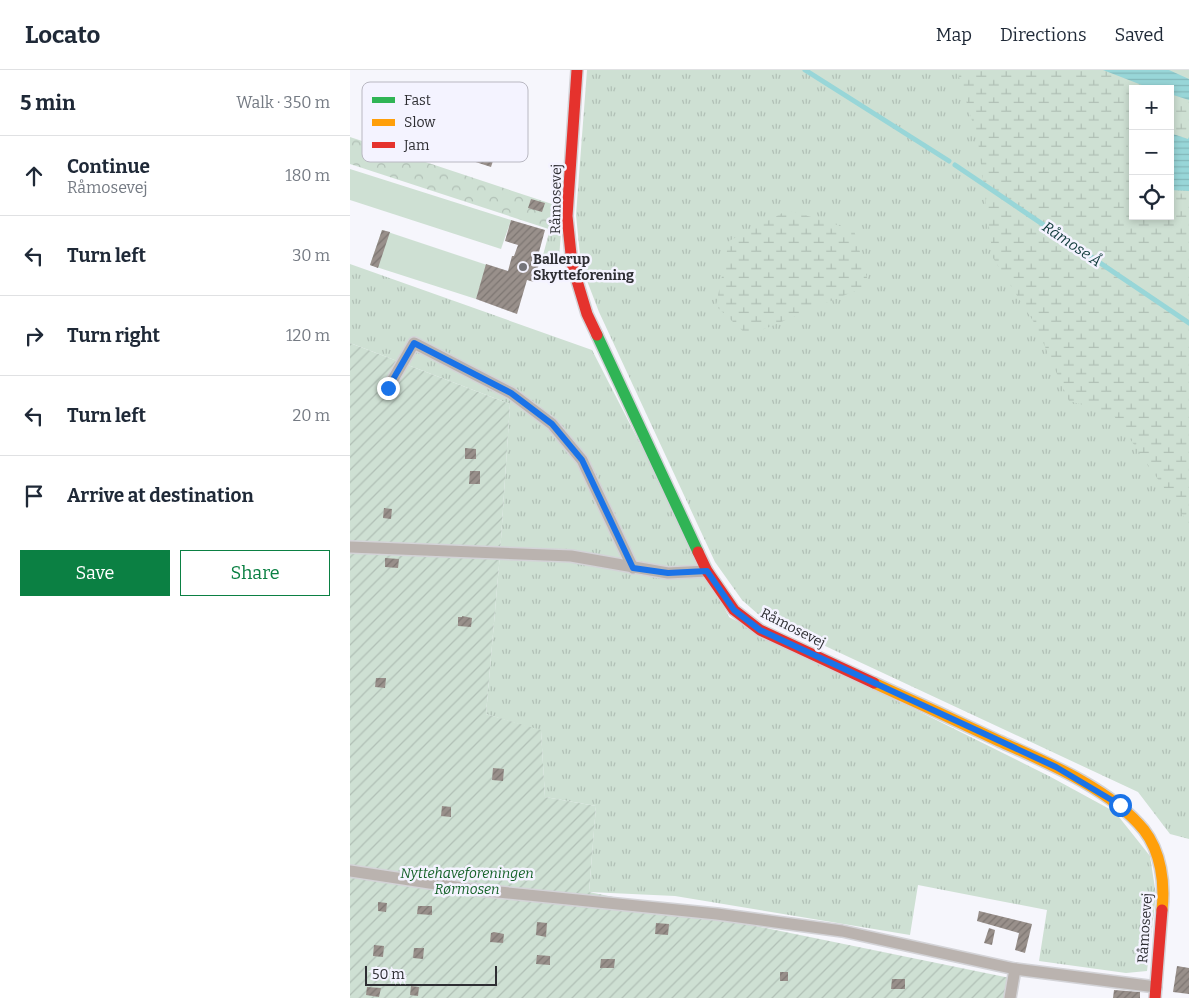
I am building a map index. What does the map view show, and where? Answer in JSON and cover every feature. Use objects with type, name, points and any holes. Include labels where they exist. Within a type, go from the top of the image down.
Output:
[{"type":"street","name":"Råmosevej","points":[[577,70],[568,216],[572,264],[587,314],[707,571],[734,610],[760,630],[1056,767],[1120,805],[1145,831],[1158,856],[1164,891],[1156,992]]},
{"type":"lane","points":[[388,388],[414,343],[511,393],[552,424],[582,460],[633,568]]},
{"type":"lane","points":[[350,548],[571,556],[668,573],[707,571]]},
{"type":"lane","points":[[350,871],[469,889],[718,914],[842,931],[1015,969],[1156,992]]},
{"type":"lane","points":[[1010,998],[1015,969]]},
{"type":"green space","points":[[587,70],[1189,70],[1189,839],[1170,834],[1138,792],[759,615],[742,600],[715,562],[599,312],[581,265],[576,215]]},
{"type":"green space","points":[[957,70],[1103,70],[1142,85],[1129,85],[1129,129],[1127,129],[1129,151],[1129,220],[1174,220],[1174,190],[1189,191],[1189,524],[1112,413],[1069,401],[1035,324],[993,258],[978,141]]},
{"type":"green space","points":[[1174,95],[1189,100],[1188,139],[1174,134]]},
{"type":"green space","points":[[350,137],[362,141],[362,162],[425,162],[552,204],[561,233],[350,164]]},
{"type":"green space","points":[[350,169],[511,220],[501,249],[350,200]]},
{"type":"green space","points":[[788,210],[854,230],[869,285],[748,336],[716,306],[729,241]]},
{"type":"green space","points":[[550,229],[561,233],[559,258],[552,260],[542,259]]},
{"type":"green space","points":[[382,230],[487,265],[476,299],[370,265]]},
{"type":"green space","points":[[350,264],[592,350],[729,617],[1049,776],[1115,812],[1150,856],[1156,895],[1147,971],[1126,973],[1039,961],[1047,910],[918,885],[910,935],[675,896],[589,892],[596,806],[545,797],[541,731],[486,714],[500,554],[510,404],[350,343]]},
{"type":"green space","name":"Nyttehaveforeningen Rørmosen","points":[[350,343],[510,404],[500,554],[486,714],[541,730],[545,797],[596,806],[589,892],[1010,978],[1009,998],[350,998]]},
{"type":"water","points":[[1103,70],[1169,70],[1189,79],[1189,100],[1174,95],[1174,85],[1142,85]]},
{"type":"water","points":[[1174,134],[1188,139],[1189,137],[1189,191],[1174,190]]},
{"type":"building","points":[[476,162],[493,162],[491,167]]},
{"type":"building","points":[[531,199],[545,203],[542,212],[528,208]]},
{"type":"building","name":"Ballerup Skytteforening","points":[[511,220],[545,230],[536,263],[539,264],[534,282],[527,280],[517,314],[476,299],[486,264],[508,271],[512,256],[514,256],[518,245],[505,241]]},
{"type":"building","points":[[382,230],[390,232],[378,268],[370,265]]},
{"type":"building","points":[[465,448],[476,449],[476,459],[465,459]]},
{"type":"building","points":[[470,471],[480,471],[480,484],[469,484]]},
{"type":"building","points":[[384,508],[392,509],[391,519],[383,518]]},
{"type":"building","points":[[385,558],[399,559],[398,568],[385,567]]},
{"type":"building","points":[[458,617],[472,618],[471,627],[458,626]]},
{"type":"building","points":[[376,678],[386,678],[385,688],[375,687]]},
{"type":"building","points":[[493,768],[504,769],[503,781],[492,780]]},
{"type":"building","points":[[442,806],[451,807],[451,817],[441,816]]},
{"type":"building","points":[[378,902],[387,903],[386,912],[378,911]]},
{"type":"building","points":[[418,906],[432,906],[432,915],[417,914]]},
{"type":"building","points":[[979,911],[1032,924],[1025,953],[1015,950],[1019,933],[977,921]]},
{"type":"building","points":[[537,922],[547,923],[546,937],[536,935]]},
{"type":"building","points":[[656,923],[669,924],[668,935],[655,934]]},
{"type":"building","points":[[989,928],[995,930],[992,945],[984,943]]},
{"type":"building","points":[[491,933],[504,934],[503,943],[490,942]]},
{"type":"building","points":[[374,945],[384,946],[383,957],[373,956]]},
{"type":"building","points":[[414,948],[424,948],[423,959],[413,958]]},
{"type":"building","points":[[537,955],[550,956],[550,965],[536,964]]},
{"type":"building","points":[[601,959],[615,959],[614,968],[600,968]]},
{"type":"building","points":[[1177,966],[1189,968],[1189,994],[1173,992]]},
{"type":"building","points":[[780,972],[788,972],[788,981],[780,981]]},
{"type":"building","points":[[892,979],[905,979],[905,989],[891,989]]},
{"type":"building","points":[[411,986],[419,987],[418,996],[410,995]]},
{"type":"building","points":[[367,987],[381,988],[379,997],[366,995]]},
{"type":"building","points":[[1114,990],[1140,992],[1140,998],[1113,998]]},
{"type":"waterway","name":"Råmose Å","points":[[805,70],[949,161]]},
{"type":"waterway","name":"Råmose Å","points":[[955,165],[1189,323]]},
{"type":"traffic: fast","points":[[597,335],[698,552]]},
{"type":"traffic: slow","points":[[874,683],[1057,768],[1096,789],[1114,802],[1130,815],[1150,839],[1161,868],[1162,910]]},
{"type":"traffic: jam","points":[[577,70],[567,216],[572,264],[587,314],[597,335]]},
{"type":"traffic: jam","points":[[698,552],[707,571],[734,610],[760,630],[874,683]]},
{"type":"traffic: jam","points":[[1155,998],[1162,910]]},
{"type":"place","name":"Ballerup Skytteforening","points":[[523,267]]},
{"type":"route","points":[[388,388],[414,343],[511,393],[552,424],[582,460],[633,568],[668,573],[707,571],[734,610],[760,630],[1056,767],[1120,805]]}]
